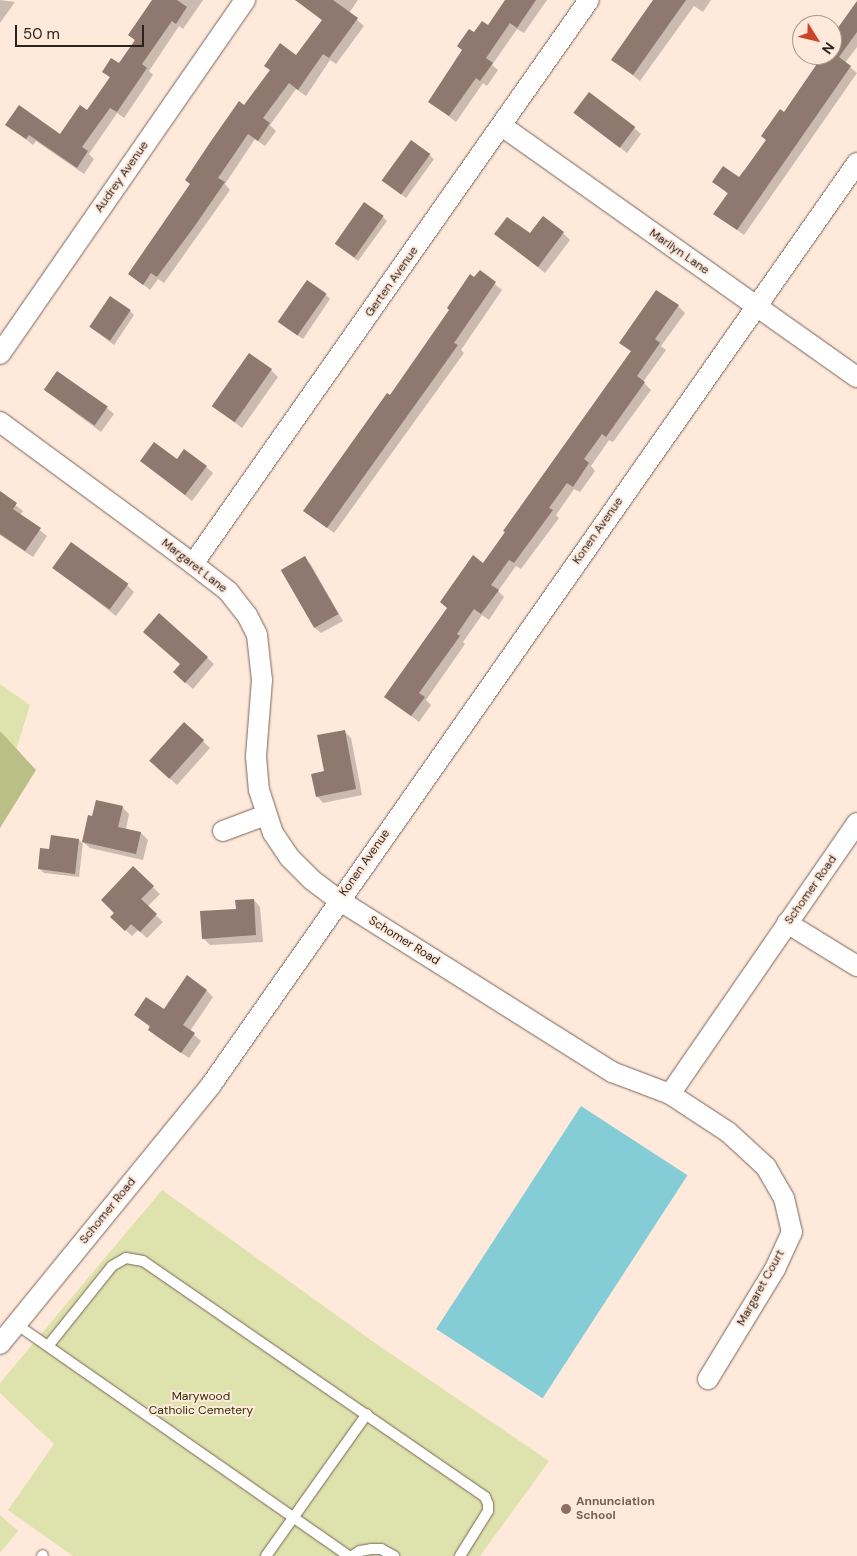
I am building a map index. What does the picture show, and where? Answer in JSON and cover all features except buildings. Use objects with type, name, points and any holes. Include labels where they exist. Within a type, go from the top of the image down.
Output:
[{"type":"street","name":"Audrey Avenue","points":[[0,354],[245,0]]},
{"type":"street","name":"Gerten Avenue","points":[[193,564],[589,0]]},
{"type":"street","name":"Marilyn Lane","points":[[502,126],[857,376]]},
{"type":"street","name":"Konen Avenue","points":[[339,900],[857,163]]},
{"type":"street","name":"Margaret Lane","points":[[0,422],[228,591],[247,615],[257,635],[262,680],[256,757],[259,790],[266,815],[273,833],[290,858],[312,880],[339,900]]},
{"type":"street","points":[[224,831],[266,815]]},
{"type":"street","name":"Schomer Road","points":[[0,1344],[211,1085],[339,900],[612,1072],[670,1094],[857,823]]},
{"type":"street","points":[[787,923],[857,966]]},
{"type":"street","name":"Margaret Court","points":[[670,1094],[728,1132],[766,1167],[784,1198],[792,1232],[775,1269],[708,1379]]},
{"type":"lane","points":[[48,1346],[112,1266],[119,1260],[134,1258],[143,1261],[485,1497],[488,1511],[460,1556]]},
{"type":"lane","points":[[16,1324],[350,1556],[371,1548],[381,1549],[394,1556]]},
{"type":"lane","points":[[266,1556],[367,1414]]},
{"type":"green space","points":[[0,684],[30,705],[0,802]]},
{"type":"green space","points":[[0,731],[36,770],[0,828]]},
{"type":"green space","name":"Marywood Catholic Cemetery","points":[[162,1190],[375,1343],[549,1461],[480,1556],[73,1556],[8,1510],[54,1444],[0,1393],[0,1383]]},
{"type":"green space","points":[[0,1515],[18,1531],[0,1553]]},
{"type":"water","points":[[581,1106],[688,1175],[543,1398],[436,1329]]},
{"type":"place","name":"Annunciation School","points":[[566,1509]]}]
